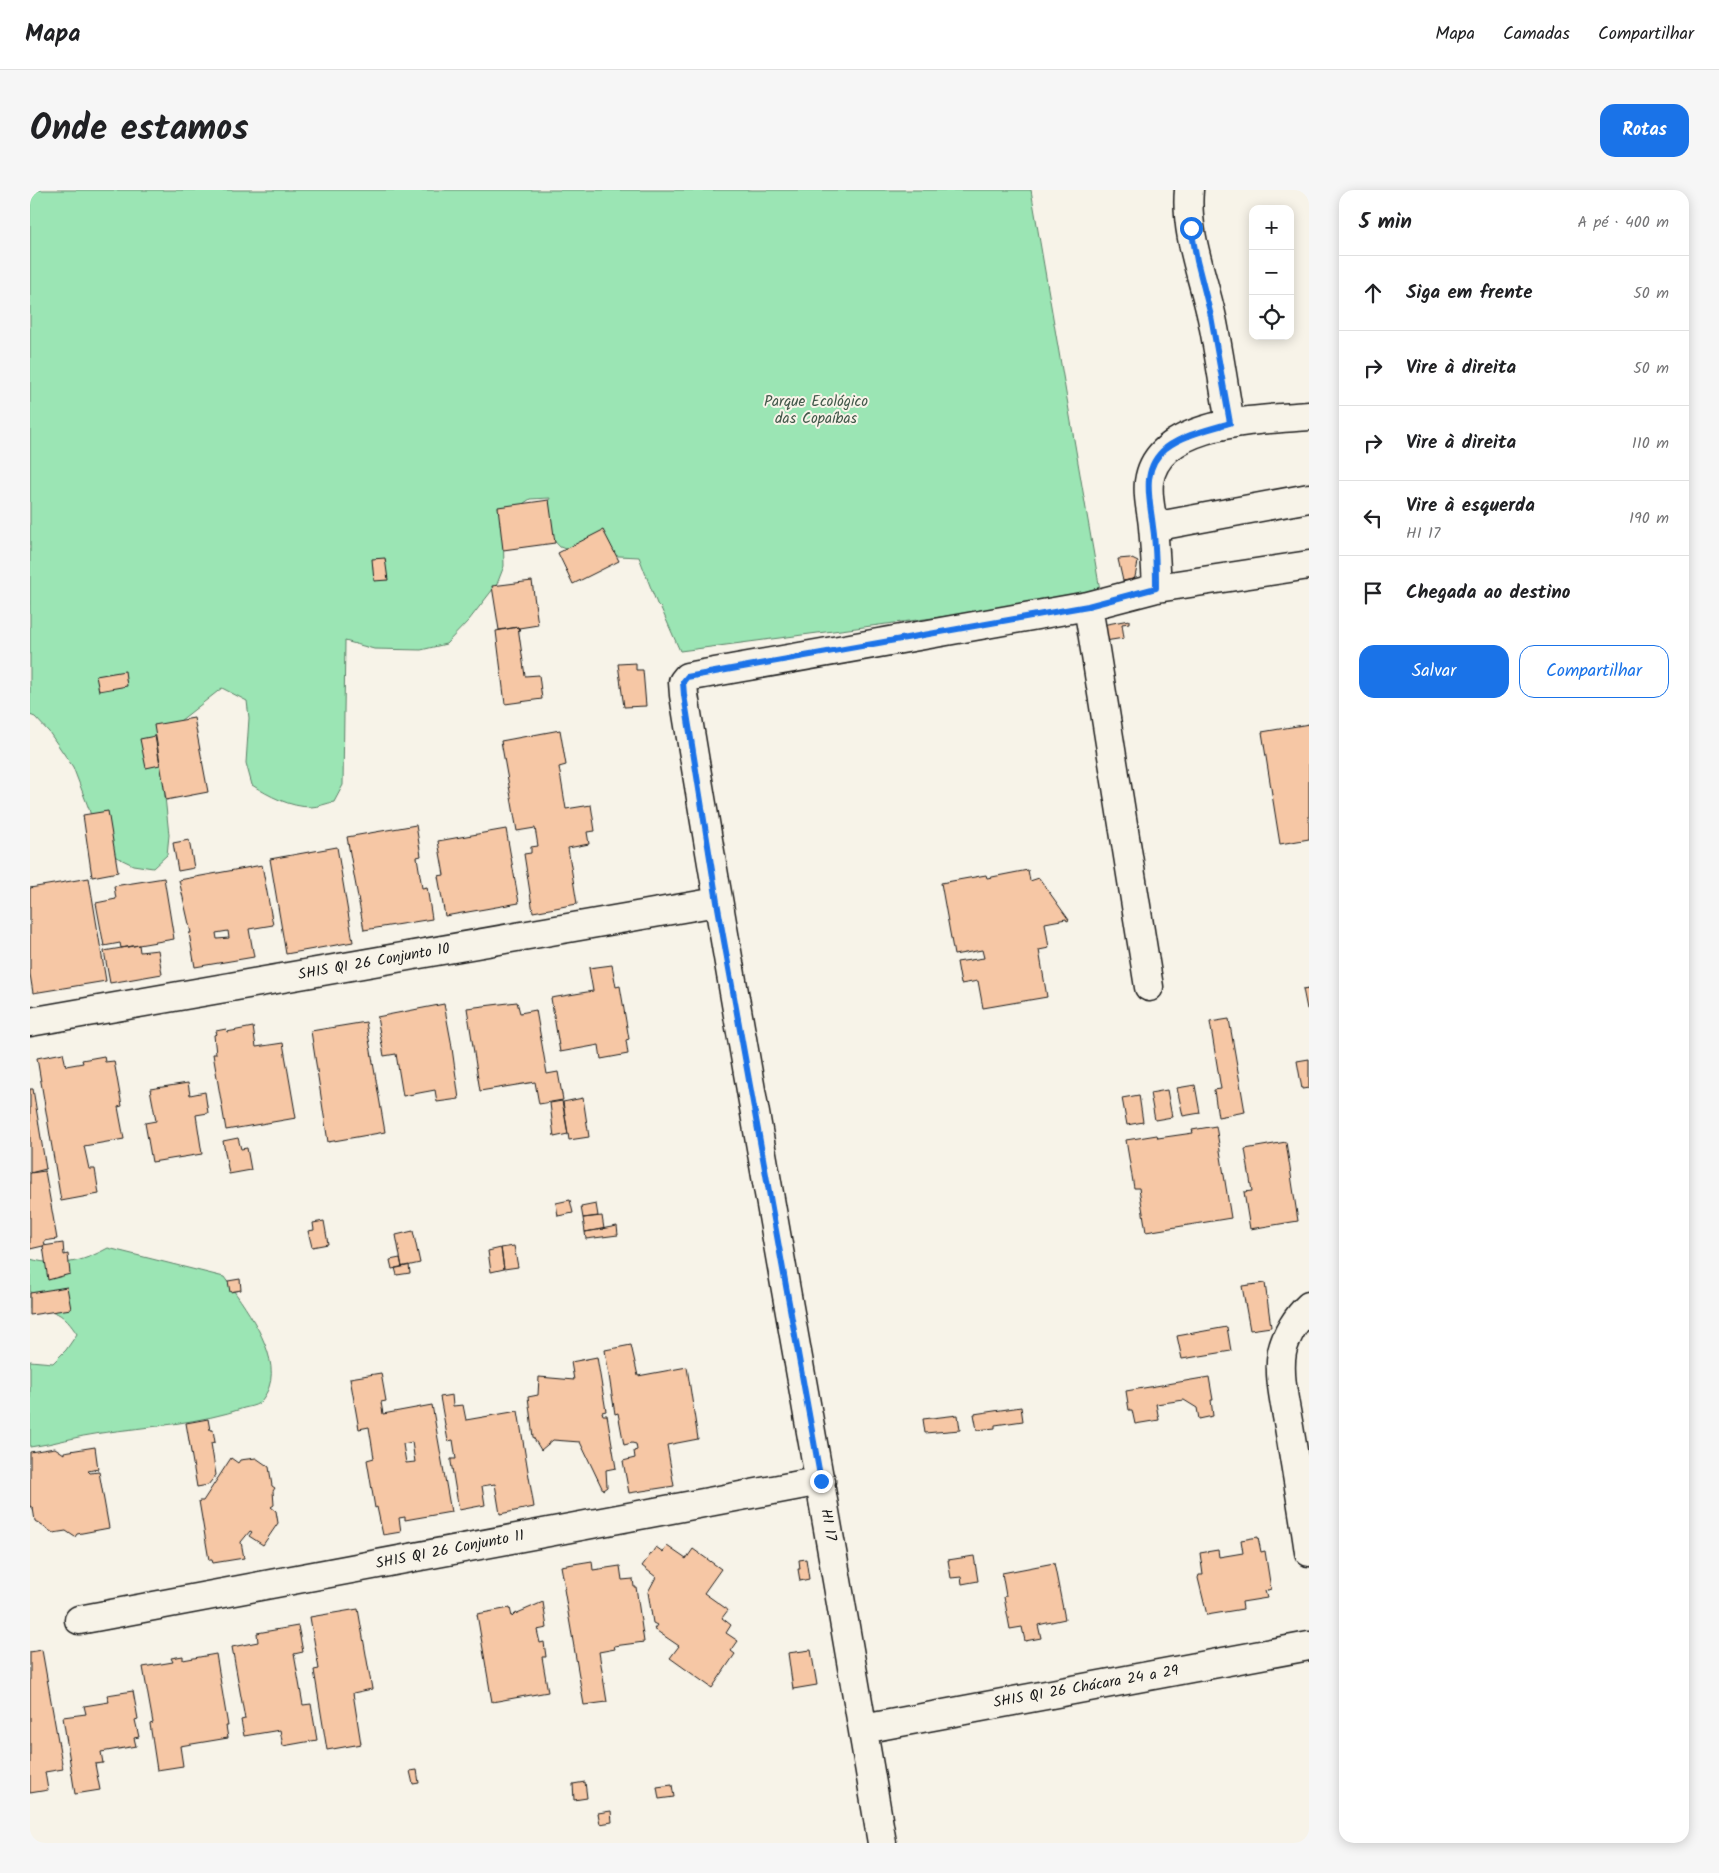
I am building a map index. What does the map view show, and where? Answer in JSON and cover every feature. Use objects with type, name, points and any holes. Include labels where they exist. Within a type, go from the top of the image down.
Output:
[{"type":"street","points":[[1189,190],[1191,228],[1211,316],[1230,423]]},
{"type":"street","points":[[1156,588],[1153,527],[1148,493],[1152,468],[1166,448],[1196,433],[1230,423],[1309,416]]},
{"type":"street","points":[[1153,527],[1309,498]]},
{"type":"street","points":[[1149,987],[1088,606],[1156,588],[1309,565]]},
{"type":"street","name":"HI 17","points":[[882,1843],[821,1481],[717,902],[683,682],[687,677],[1088,606]]},
{"type":"street","name":"SHIS QI 26 Conjunto 10","points":[[30,1022],[717,902]]},
{"type":"street","points":[[1309,1306],[1298,1318],[1290,1332],[1283,1350],[1281,1363],[1284,1396],[1309,1552]]},
{"type":"street","name":"SHIS QI 26 Conjunto 11","points":[[79,1620],[821,1481]]},
{"type":"street","name":"SHIS QI 26 Chácara 24 a 29","points":[[863,1729],[1309,1646]]},
{"type":"green space","name":"Parque Ecológico das Copaíbas","points":[[30,190],[1031,190],[1101,596],[680,651],[661,608],[657,604],[639,557],[579,554],[560,547],[547,533],[550,498],[530,499],[511,512],[503,530],[504,566],[497,584],[469,620],[446,644],[421,650],[374,649],[345,641],[343,785],[334,802],[314,807],[303,807],[273,797],[252,785],[246,763],[249,718],[247,701],[222,688],[171,728],[162,768],[169,835],[167,855],[153,868],[133,865],[112,855],[97,837],[89,809],[73,767],[49,732],[35,717],[30,715]]},
{"type":"green space","points":[[108,1248],[224,1277],[258,1329],[270,1359],[271,1374],[269,1387],[260,1402],[254,1406],[210,1417],[174,1424],[92,1434],[30,1447],[30,1361],[53,1363],[66,1350],[77,1334],[68,1322],[58,1314],[52,1311],[30,1309],[30,1259],[51,1263],[70,1262],[88,1257]]},
{"type":"building","points":[[549,500],[555,543],[503,550],[498,507]]},
{"type":"building","points":[[603,530],[619,561],[573,584],[558,553]]},
{"type":"building","points":[[385,558],[388,580],[374,581],[372,559]]},
{"type":"building","points":[[1130,558],[1138,562],[1135,577],[1134,579],[1123,581],[1118,559]]},
{"type":"building","points":[[532,581],[538,625],[519,628],[520,631],[518,627],[499,630],[492,586]]},
{"type":"building","points":[[1129,620],[1129,623],[1122,624],[1124,638],[1105,641],[1102,625]]},
{"type":"building","points":[[518,627],[525,676],[539,675],[542,699],[505,704],[496,631]]},
{"type":"building","points":[[636,663],[636,670],[643,670],[646,706],[624,707],[618,664]]},
{"type":"building","points":[[125,671],[127,686],[99,691],[96,676]]},
{"type":"building","points":[[194,718],[208,792],[166,800],[154,725]]},
{"type":"building","points":[[1309,724],[1309,839],[1280,844],[1262,732]]},
{"type":"building","points":[[560,730],[566,765],[559,767],[566,809],[591,805],[595,831],[587,832],[589,844],[568,848],[577,904],[533,912],[524,854],[531,853],[531,847],[538,846],[535,828],[517,831],[501,741]]},
{"type":"building","points":[[155,736],[160,765],[146,768],[140,739]]},
{"type":"building","points":[[108,811],[118,872],[92,877],[83,815]]},
{"type":"building","points":[[416,825],[421,856],[417,857],[422,888],[427,887],[432,919],[364,930],[347,837]]},
{"type":"building","points":[[506,829],[519,903],[445,916],[438,876],[444,875],[438,841]]},
{"type":"building","points":[[189,840],[194,868],[178,871],[173,843]]},
{"type":"building","points":[[337,847],[353,942],[286,954],[270,859]]},
{"type":"building","points":[[262,865],[273,925],[249,929],[254,957],[195,967],[189,933],[191,933],[179,880]],"holes":[[[228,931],[229,938],[217,939],[216,933]]]},
{"type":"building","points":[[1028,870],[1030,881],[1039,878],[1069,920],[1045,923],[1049,948],[1039,950],[1047,997],[983,1008],[978,981],[961,984],[957,962],[984,958],[982,950],[954,955],[941,883],[986,875],[987,878]]},
{"type":"building","points":[[89,878],[106,981],[33,993],[30,974],[30,888]]},
{"type":"building","points":[[164,878],[174,939],[121,948],[120,943],[104,946],[96,903],[116,899],[114,886]]},
{"type":"building","points":[[139,945],[140,952],[158,950],[162,974],[110,983],[104,951]]},
{"type":"building","points":[[612,965],[616,987],[620,986],[629,1039],[626,1040],[628,1054],[601,1059],[599,1045],[560,1052],[551,998],[593,991],[589,968]]},
{"type":"building","points":[[1309,988],[1309,1009],[1307,1009],[1303,989]]},
{"type":"building","points":[[517,1002],[520,1013],[536,1010],[547,1074],[558,1072],[563,1100],[539,1104],[535,1082],[480,1091],[467,1008]]},
{"type":"building","points":[[444,1004],[459,1099],[437,1102],[435,1090],[403,1096],[396,1054],[384,1056],[377,1017]]},
{"type":"building","points":[[1229,1019],[1245,1112],[1218,1117],[1214,1090],[1221,1089],[1210,1022]]},
{"type":"building","points":[[366,1022],[385,1132],[328,1142],[311,1031]]},
{"type":"building","points":[[253,1027],[256,1047],[283,1043],[296,1118],[226,1130],[213,1054],[216,1054],[214,1035],[217,1034],[216,1031],[226,1029],[227,1032]]},
{"type":"building","points":[[63,1053],[66,1066],[83,1063],[82,1060],[104,1056],[105,1062],[114,1061],[122,1106],[118,1107],[124,1139],[84,1146],[89,1169],[95,1169],[99,1194],[61,1201],[37,1058]]},
{"type":"building","points":[[1309,1059],[1309,1088],[1302,1089],[1297,1061]]},
{"type":"building","points":[[188,1083],[190,1095],[205,1092],[208,1113],[196,1115],[202,1154],[152,1162],[145,1123],[156,1121],[150,1089]]},
{"type":"building","points":[[1195,1085],[1200,1113],[1183,1116],[1177,1088]]},
{"type":"building","points":[[30,1089],[33,1089],[46,1169],[30,1173]]},
{"type":"building","points":[[1167,1090],[1172,1117],[1155,1120],[1150,1093]]},
{"type":"building","points":[[1139,1095],[1143,1122],[1127,1125],[1122,1098]]},
{"type":"building","points":[[583,1098],[589,1137],[569,1140],[563,1102]]},
{"type":"building","points":[[562,1101],[568,1134],[554,1137],[550,1103]]},
{"type":"building","points":[[1216,1126],[1231,1218],[1146,1232],[1139,1188],[1134,1188],[1126,1140],[1157,1135],[1158,1138],[1193,1133],[1192,1130]]},
{"type":"building","points":[[238,1138],[241,1149],[247,1148],[251,1170],[229,1174],[223,1141]]},
{"type":"building","points":[[1286,1142],[1298,1221],[1250,1229],[1244,1192],[1252,1191],[1245,1149]]},
{"type":"building","points":[[45,1171],[57,1239],[44,1241],[45,1245],[30,1249],[30,1173]]},
{"type":"building","points":[[570,1200],[573,1213],[558,1216],[556,1203]]},
{"type":"building","points":[[596,1204],[598,1216],[583,1218],[581,1207]]},
{"type":"building","points":[[602,1216],[604,1229],[585,1232],[583,1218]]},
{"type":"building","points":[[324,1221],[328,1244],[312,1247],[308,1231],[314,1230],[313,1223]]},
{"type":"building","points":[[617,1226],[618,1235],[586,1239],[585,1232]]},
{"type":"building","points":[[413,1231],[420,1263],[402,1267],[396,1235]]},
{"type":"building","points":[[63,1243],[64,1255],[68,1254],[70,1274],[48,1280],[43,1246]]},
{"type":"building","points":[[514,1246],[518,1267],[504,1269],[501,1248]]},
{"type":"building","points":[[501,1248],[504,1269],[491,1272],[488,1251]]},
{"type":"building","points":[[400,1258],[402,1267],[392,1269],[390,1260]]},
{"type":"building","points":[[409,1265],[410,1273],[397,1275],[395,1268]]},
{"type":"building","points":[[240,1279],[241,1290],[230,1292],[228,1281]]},
{"type":"building","points":[[1265,1283],[1271,1327],[1250,1330],[1242,1286]]},
{"type":"building","points":[[67,1287],[71,1309],[30,1315],[30,1293]]},
{"type":"building","points":[[1227,1327],[1231,1351],[1182,1359],[1177,1336]]},
{"type":"building","points":[[631,1345],[638,1376],[687,1367],[698,1439],[667,1445],[674,1486],[629,1493],[623,1461],[635,1458],[636,1444],[624,1445],[618,1413],[615,1414],[605,1350]]},
{"type":"building","points":[[597,1357],[606,1411],[602,1412],[603,1415],[607,1415],[616,1468],[606,1470],[607,1487],[603,1490],[580,1442],[553,1440],[541,1450],[533,1437],[528,1397],[538,1395],[539,1377],[574,1380],[571,1362]]},
{"type":"building","points":[[381,1373],[386,1401],[381,1402],[383,1414],[432,1405],[451,1512],[405,1520],[405,1517],[399,1518],[401,1532],[383,1535],[377,1507],[375,1508],[367,1460],[374,1458],[369,1427],[359,1429],[350,1378]],"holes":[[[412,1442],[415,1462],[406,1463],[403,1444]]]},
{"type":"building","points":[[1209,1377],[1213,1400],[1211,1400],[1213,1416],[1199,1419],[1197,1408],[1184,1400],[1156,1404],[1159,1420],[1135,1424],[1132,1410],[1129,1410],[1126,1391]]},
{"type":"building","points":[[452,1395],[453,1406],[463,1405],[466,1420],[518,1411],[534,1507],[500,1514],[495,1484],[482,1486],[485,1505],[459,1510],[451,1462],[451,1459],[456,1459],[453,1440],[448,1441],[440,1397]]},
{"type":"building","points":[[1021,1407],[1023,1421],[977,1430],[974,1414]]},
{"type":"building","points":[[958,1415],[960,1430],[925,1433],[923,1419]]},
{"type":"building","points":[[208,1419],[210,1430],[213,1430],[215,1442],[211,1443],[216,1475],[208,1485],[197,1487],[186,1423]]},
{"type":"building","points":[[95,1447],[98,1469],[88,1471],[90,1473],[99,1472],[109,1528],[77,1534],[75,1537],[66,1531],[53,1533],[35,1521],[33,1508],[30,1506],[30,1452],[55,1448],[64,1454],[64,1452]]},
{"type":"building","points":[[231,1458],[238,1463],[240,1460],[256,1458],[269,1467],[272,1486],[275,1488],[273,1491],[274,1505],[271,1507],[276,1511],[278,1523],[263,1545],[249,1536],[252,1532],[250,1531],[241,1542],[244,1558],[213,1563],[212,1560],[209,1560],[199,1501],[203,1501]]},
{"type":"building","points":[[1258,1537],[1261,1552],[1265,1551],[1271,1589],[1265,1591],[1267,1598],[1242,1602],[1243,1609],[1207,1615],[1198,1578],[1199,1575],[1203,1575],[1200,1553],[1218,1550],[1219,1557],[1243,1553],[1241,1540]]},
{"type":"building","points":[[667,1546],[686,1559],[693,1549],[721,1569],[704,1593],[728,1610],[722,1618],[731,1625],[726,1633],[738,1641],[731,1651],[735,1654],[712,1688],[670,1658],[679,1646],[654,1629],[657,1625],[653,1623],[648,1592],[656,1577],[642,1566],[656,1547],[663,1552]]},
{"type":"building","points":[[974,1556],[978,1581],[962,1584],[961,1577],[951,1578],[948,1560]]},
{"type":"building","points":[[806,1559],[809,1579],[800,1581],[799,1560]]},
{"type":"building","points":[[592,1561],[593,1570],[620,1566],[622,1580],[633,1579],[634,1587],[636,1587],[644,1642],[614,1646],[615,1649],[599,1652],[607,1702],[584,1705],[561,1566]]},
{"type":"building","points":[[1054,1563],[1065,1619],[1038,1625],[1041,1638],[1025,1641],[1022,1627],[1010,1629],[1002,1573]]},
{"type":"building","points":[[543,1602],[547,1628],[537,1630],[540,1643],[544,1642],[546,1657],[542,1657],[548,1692],[492,1702],[477,1614],[510,1608],[512,1617]]},
{"type":"building","points":[[358,1609],[372,1689],[353,1693],[361,1744],[327,1750],[314,1670],[319,1669],[310,1617]]},
{"type":"building","points":[[298,1626],[303,1652],[294,1654],[303,1705],[311,1704],[317,1740],[283,1746],[280,1730],[244,1736],[241,1720],[245,1719],[232,1647],[258,1642],[257,1633]]},
{"type":"building","points":[[42,1650],[63,1769],[45,1772],[48,1790],[30,1793],[30,1652]]},
{"type":"building","points":[[811,1650],[817,1685],[793,1689],[788,1653]]},
{"type":"building","points":[[216,1654],[228,1726],[226,1726],[228,1738],[180,1746],[183,1766],[157,1770],[150,1724],[153,1723],[143,1667],[173,1662],[171,1658],[183,1656],[183,1660]]},
{"type":"building","points":[[133,1691],[138,1719],[135,1720],[139,1737],[134,1738],[136,1746],[101,1752],[103,1763],[95,1764],[100,1790],[75,1794],[63,1717],[86,1714],[84,1706],[109,1702],[107,1695]]},
{"type":"building","points":[[417,1770],[419,1783],[413,1784],[410,1771]]},
{"type":"building","points":[[585,1782],[587,1798],[574,1800],[573,1784]]},
{"type":"building","points":[[672,1785],[674,1797],[659,1799],[657,1787]]},
{"type":"building","points":[[611,1811],[612,1822],[600,1824],[598,1813]]},
{"type":"route","points":[[821,1481],[717,902],[683,682],[687,677],[1088,606],[1156,588],[1153,527],[1148,493],[1152,468],[1166,448],[1196,433],[1230,423],[1211,316],[1191,228]]}]
